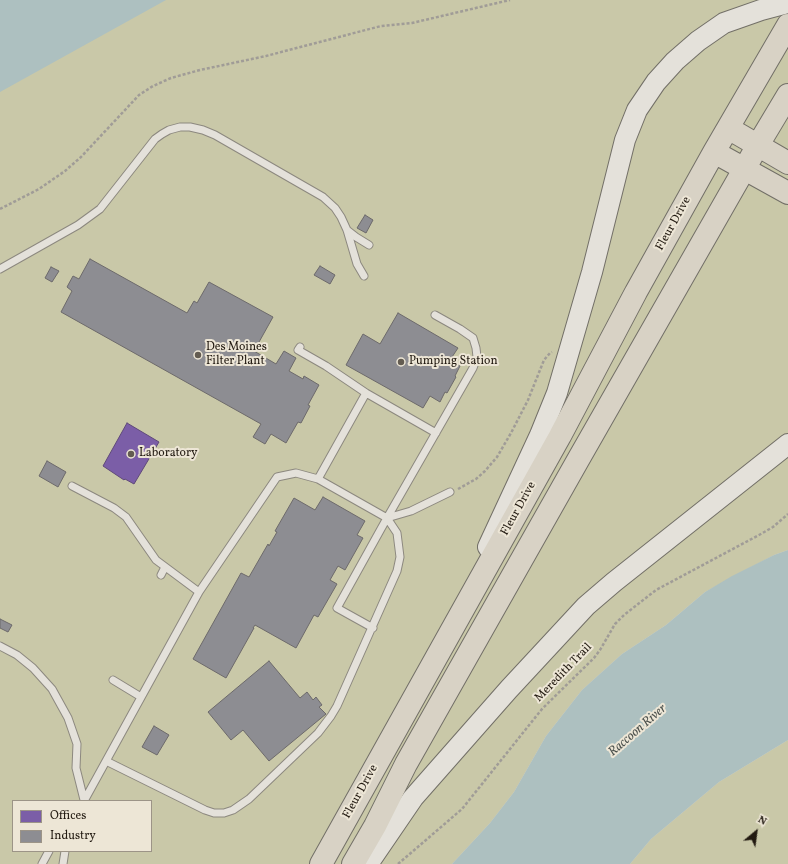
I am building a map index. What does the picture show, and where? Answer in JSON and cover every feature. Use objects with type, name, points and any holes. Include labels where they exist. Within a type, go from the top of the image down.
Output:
[{"type":"main road","points":[[435,659],[540,435],[557,393],[594,264],[625,140],[638,110],[656,82],[675,61],[698,41],[724,23],[760,10],[788,3]]},
{"type":"main road","name":"Fleur Drive","points":[[320,864],[560,436],[636,292],[714,152],[788,25]]},
{"type":"main road","points":[[353,864],[375,826],[406,764],[744,169],[788,95]]},
{"type":"main road","points":[[728,128],[788,162]]},
{"type":"main road","points":[[714,152],[788,193]]},
{"type":"main road","points":[[368,864],[413,798],[509,689],[586,606],[614,582],[788,444]]},
{"type":"lane","points":[[0,269],[78,225],[100,208],[155,139],[169,130],[180,127],[190,127],[215,135],[323,197],[335,208],[347,230],[356,264],[364,276]]},
{"type":"lane","points":[[347,230],[369,245]]},
{"type":"lane","points":[[373,628],[337,608],[473,368],[477,353],[473,338],[435,315]]},
{"type":"lane","points":[[300,347],[298,350],[327,364],[366,393],[436,433]]},
{"type":"lane","points":[[318,479],[366,393]]},
{"type":"lane","points":[[85,800],[106,761],[141,698],[199,592],[277,477],[296,474],[318,479],[387,518],[397,533],[400,557],[397,571],[373,628],[337,706],[318,733],[249,799],[233,810],[219,813],[205,810],[106,761]]},
{"type":"lane","points":[[72,486],[114,508],[126,517],[156,560],[199,592]]},
{"type":"lane","points":[[387,518],[411,511],[450,492]]},
{"type":"lane","points":[[161,575],[166,567]]},
{"type":"lane","points":[[0,646],[17,655],[33,668],[52,689],[68,718],[77,744],[76,768],[84,800]]},
{"type":"lane","points":[[113,680],[141,698]]},
{"type":"lane","points":[[42,864],[48,852]]},
{"type":"lane","points":[[63,864],[65,852]]},
{"type":"path","points":[[0,209],[39,189],[65,171],[82,157],[139,95],[153,86],[171,78],[200,70],[266,56],[381,26],[412,22],[510,0]]},
{"type":"path","points":[[450,492],[468,484],[485,471],[511,433],[528,400],[544,360],[550,353],[571,347]]},
{"type":"path","name":"Meredith Trail","points":[[398,864],[462,809],[542,709],[594,658],[615,624],[624,615],[656,590],[760,535],[788,514]]},
{"type":"green space","points":[[0,0],[788,0],[788,550],[774,555],[705,592],[666,625],[622,654],[582,690],[546,736],[514,792],[490,823],[452,864],[0,864]]},
{"type":"green space","points":[[788,740],[788,864],[630,864],[651,839],[719,782]]},
{"type":"water","points":[[0,0],[166,0],[0,92]]},
{"type":"water","name":"Raccoon River","points":[[788,550],[788,740],[719,782],[651,839],[630,864],[452,864],[490,823],[514,792],[546,736],[582,690],[622,654],[666,625],[705,592],[732,576],[774,555]]},
{"type":"building: Offices","name":"Laboratory","points":[[127,423],[159,442],[134,484],[125,479],[124,480],[103,466]]},
{"type":"building: Industry","points":[[365,215],[373,220],[366,233],[357,228]]},
{"type":"building: Industry","name":"Des Moines Filter Plant","points":[[90,259],[187,313],[194,301],[197,303],[209,282],[273,317],[254,351],[276,364],[284,351],[296,358],[289,371],[303,379],[304,376],[319,385],[308,405],[310,406],[301,423],[298,422],[286,443],[271,434],[265,444],[253,437],[261,424],[61,312],[72,291],[67,287],[73,276],[79,279]]},
{"type":"building: Industry","points":[[320,266],[335,275],[330,284],[314,275]]},
{"type":"building: Industry","points":[[51,267],[59,271],[52,282],[45,278]]},
{"type":"building: Industry","name":"Pumping Station","points":[[398,313],[458,348],[450,360],[460,366],[455,376],[456,377],[440,402],[430,396],[423,408],[346,365],[363,334],[380,344]]},
{"type":"building: Industry","points":[[47,461],[66,472],[58,487],[39,476]]},
{"type":"building: Industry","points":[[323,497],[365,521],[357,535],[363,538],[345,570],[338,566],[330,580],[337,584],[318,617],[314,615],[296,648],[255,625],[226,678],[193,659],[241,573],[249,577],[268,544],[269,546],[277,532],[275,531],[294,498],[315,510]]},
{"type":"building: Industry","points":[[0,619],[12,625],[8,632],[0,628]]},
{"type":"building: Industry","points":[[269,661],[300,698],[307,692],[313,700],[316,697],[322,705],[319,707],[326,714],[269,761],[243,730],[231,740],[208,712]]},
{"type":"building: Industry","points":[[154,726],[169,735],[157,755],[142,747]]},
{"type":"place","name":"Des Moines Filter Plant","points":[[198,355]]},
{"type":"place","name":"Pumping Station","points":[[401,362]]},
{"type":"place","name":"Laboratory","points":[[131,454]]}]
